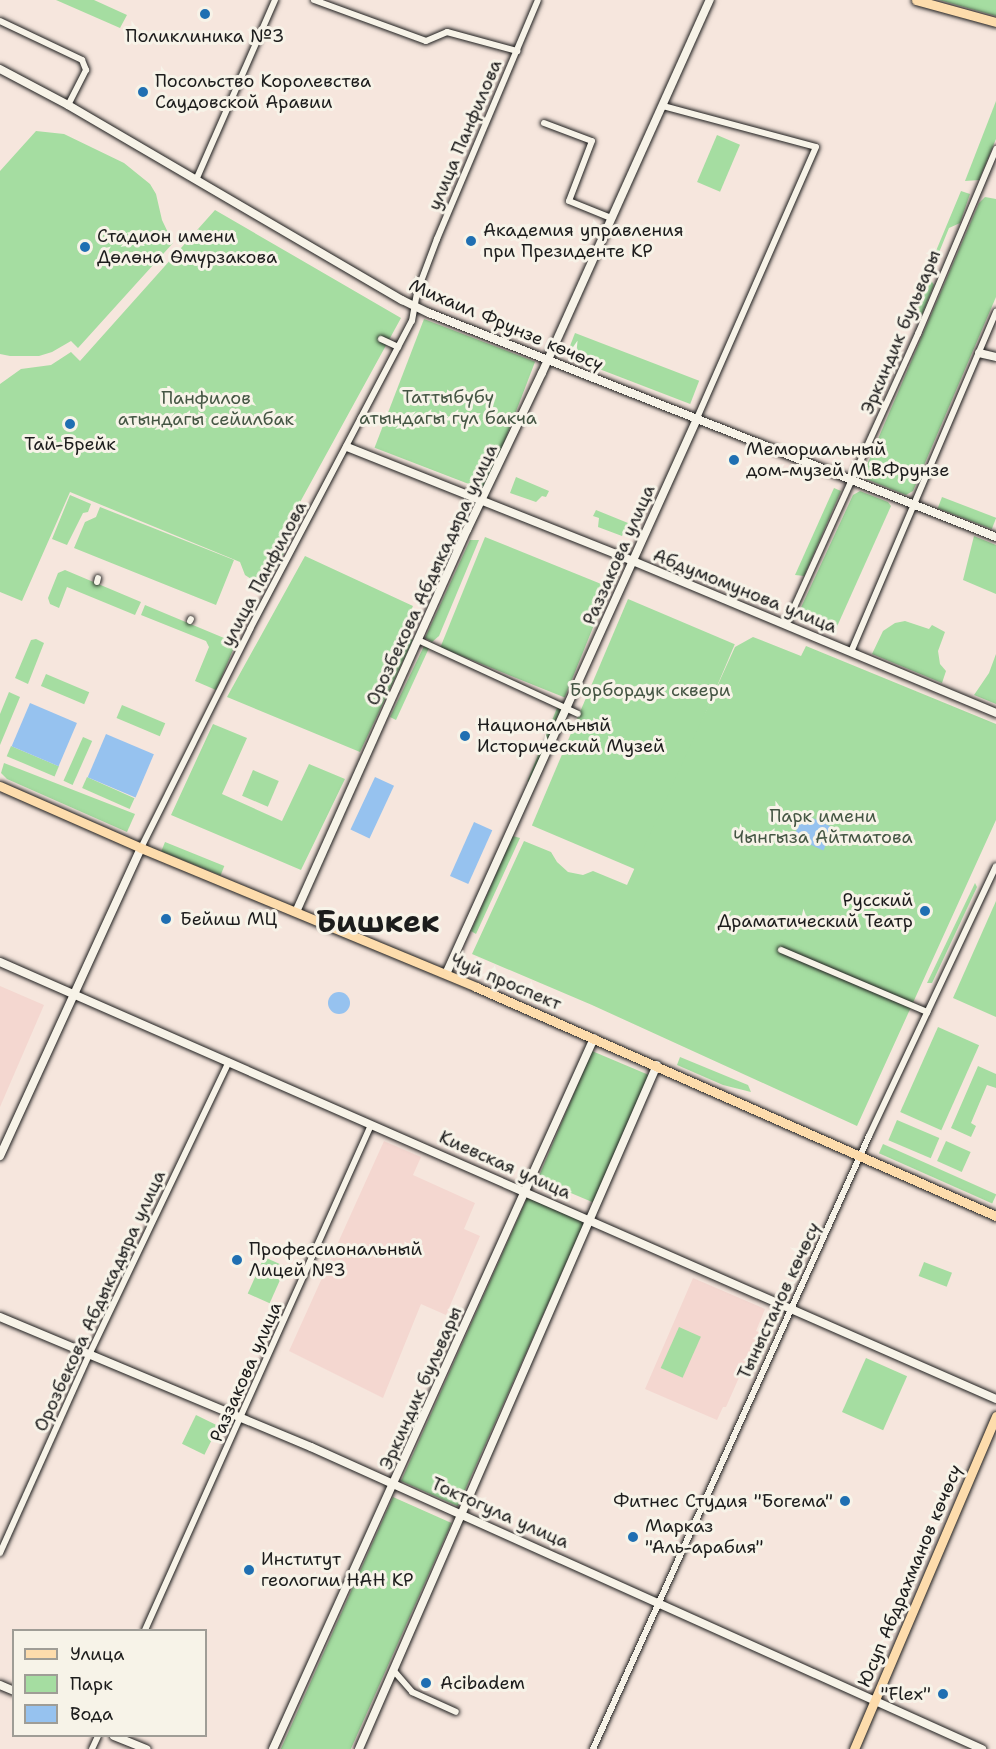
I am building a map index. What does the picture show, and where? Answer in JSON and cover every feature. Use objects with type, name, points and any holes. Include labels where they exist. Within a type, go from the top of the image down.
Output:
[{"type":"main road","points":[[916,0],[996,22]]},
{"type":"main road","name":"Михаил Фрунзе көчөсү","points":[[0,69],[68,105],[415,306],[696,421],[996,537]]},
{"type":"main road","name":"Чуй проспект","points":[[0,786],[141,848],[446,974],[657,1065],[996,1216]]},
{"type":"main road","name":"Киевская улица","points":[[0,962],[996,1399]]},
{"type":"main road","name":"Токтогула улица","points":[[0,1317],[242,1417],[395,1484],[982,1749]]},
{"type":"main road","name":"Юсуп Абдрахманов көчөсү","points":[[854,1749],[996,1416]]},
{"type":"main road","points":[[116,1737],[146,1749]]},
{"type":"street","points":[[196,180],[275,0]]},
{"type":"street","points":[[314,0],[426,41],[447,32],[517,51]]},
{"type":"street","name":"улица Панфилова","points":[[0,1156],[141,848],[250,629],[412,321],[417,292],[437,239],[538,0]]},
{"type":"street","name":"Орозбекова Абдыкадыра улица","points":[[296,912],[710,0]]},
{"type":"street","points":[[0,21],[82,60],[86,70],[68,105]]},
{"type":"street","name":"Раззакова улица","points":[[446,974],[634,562],[816,147],[663,106]]},
{"type":"street","points":[[544,123],[592,141],[569,201],[611,218]]},
{"type":"street","name":"Эркиндик бульвары","points":[[786,625],[853,481],[996,148]]},
{"type":"street","points":[[851,652],[996,312]]},
{"type":"street","points":[[381,339],[398,348]]},
{"type":"street","points":[[979,352],[996,357]]},
{"type":"street","name":"Абдумомунова улица","points":[[347,447],[634,562],[996,713]]},
{"type":"street","points":[[418,640],[578,714]]},
{"type":"street","name":"Тыныстанов көчөсү","points":[[593,1749],[860,1156],[996,866]]},
{"type":"street","points":[[781,950],[927,1012]]},
{"type":"street","name":"Эркиндик бульвары","points":[[273,1749],[395,1484],[523,1191],[594,1038]]},
{"type":"street","name":"Орозбекова Абдыкадыра улица","points":[[0,1554],[89,1355],[229,1062]]},
{"type":"street","points":[[360,1749],[657,1065]]},
{"type":"street","name":"Раззакова улица","points":[[145,1629],[371,1125]]},
{"type":"street","points":[[394,1671],[412,1692],[456,1712]]},
{"type":"shaded area","points":[[0,986],[44,1005],[0,1107]]},
{"type":"shaded area","points":[[384,1141],[421,1157],[413,1175],[475,1203],[464,1229],[480,1236],[446,1315],[421,1304],[383,1398],[289,1351]]},
{"type":"shaded area","points":[[693,1278],[765,1309],[756,1331],[759,1332],[726,1407],[723,1407],[717,1420],[645,1389]]},
{"type":"green space","points":[[56,0],[94,0],[127,15],[120,28]]},
{"type":"green space","points":[[939,0],[996,0],[996,16]]},
{"type":"green space","points":[[996,101],[996,139],[979,180],[965,181]]},
{"type":"green space","name":"Стадион имени Дөлөна Өмүрзакова","points":[[36,131],[64,134],[124,163],[150,184],[156,194],[162,220],[173,243],[78,348],[71,341],[52,352],[39,356],[10,356],[0,354],[0,171]]},
{"type":"green space","points":[[717,135],[740,145],[720,192],[697,182]]},
{"type":"green space","points":[[961,191],[970,194],[960,223],[949,228],[929,277],[934,285],[919,322],[908,318]]},
{"type":"green space","points":[[985,197],[996,199],[996,297],[913,491],[906,495],[866,479],[863,474],[979,203]]},
{"type":"green space","name":"Панфилов атындагы сейилбак","points":[[215,210],[401,318],[276,546],[285,551],[265,588],[245,575],[240,562],[70,492],[22,601],[0,592],[0,384],[21,369],[51,365],[71,352],[80,361]]},
{"type":"green space","name":"Таттыбүбү атындагы гүл бакча","points":[[424,319],[535,362],[486,490],[375,448]]},
{"type":"green space","points":[[575,333],[699,381],[690,404],[566,356]]},
{"type":"green space","points":[[516,477],[549,491],[546,497],[542,496],[536,502],[510,493]]},
{"type":"green space","points":[[834,488],[841,491],[804,576],[795,575]]},
{"type":"green space","points":[[860,491],[888,502],[891,506],[835,631],[797,616],[853,495]]},
{"type":"green space","points":[[70,495],[91,504],[88,512],[83,513],[67,545],[52,539]]},
{"type":"green space","points":[[942,497],[996,518],[992,529],[938,508]]},
{"type":"green space","points":[[100,507],[234,560],[216,605],[74,548],[85,522],[96,517]]},
{"type":"green space","points":[[596,510],[628,523],[622,536],[598,527],[599,518],[593,516]]},
{"type":"green space","points":[[974,536],[996,545],[996,594],[963,580]]},
{"type":"green space","points":[[485,537],[609,587],[565,698],[440,647]]},
{"type":"green space","points":[[470,540],[479,540],[439,636],[432,642],[425,638]]},
{"type":"green space","points":[[305,556],[413,606],[400,634],[413,640],[360,752],[227,697]]},
{"type":"green space","points":[[65,570],[141,602],[135,615],[67,587],[59,608],[50,604],[48,598],[58,573]]},
{"type":"green space","name":"Борбордук сквери","points":[[628,599],[735,644],[639,871],[532,825]]},
{"type":"green space","points":[[145,605],[236,643],[216,690],[195,681],[209,647],[206,641],[141,615]]},
{"type":"green space","points":[[905,621],[929,629],[932,625],[945,632],[938,651],[940,664],[946,671],[942,683],[872,654],[883,631],[895,623]]},
{"type":"green space","name":"Парк имени Чынгыза Айтматова","points":[[753,637],[801,656],[806,646],[996,724],[996,820],[857,1126],[592,1005],[472,954],[524,841],[551,852],[557,862],[568,872],[583,875],[593,871],[627,885],[735,647]]},
{"type":"green space","points":[[36,639],[44,643],[28,684],[15,678],[31,640]]},
{"type":"green space","points":[[424,646],[429,648],[396,720],[390,717]]},
{"type":"green space","points":[[996,654],[996,704],[974,695],[989,673]]},
{"type":"green space","points":[[46,674],[89,692],[84,704],[41,686]]},
{"type":"green space","points":[[9,692],[20,697],[0,745],[0,714]]},
{"type":"green space","points":[[122,705],[165,723],[160,736],[117,718]]},
{"type":"green space","points":[[557,708],[562,710],[532,783],[527,781]]},
{"type":"green space","points":[[213,724],[247,738],[222,794],[282,821],[309,764],[345,779],[301,870],[171,815]]},
{"type":"green space","points":[[83,737],[92,741],[73,785],[63,781]]},
{"type":"green space","points":[[11,746],[59,766],[55,776],[7,756]]},
{"type":"green space","points":[[4,763],[135,814],[127,832],[7,779],[1,773]]},
{"type":"green space","points":[[253,770],[279,781],[268,807],[242,796]]},
{"type":"green space","points":[[87,777],[135,798],[130,809],[82,788]]},
{"type":"green space","points":[[513,836],[520,838],[476,934],[471,931]]},
{"type":"green space","points":[[165,842],[224,866],[221,875],[161,851]]},
{"type":"green space","points":[[975,883],[977,887],[932,983],[927,983]]},
{"type":"green space","points":[[996,901],[996,1017],[953,998]]},
{"type":"green space","points":[[938,1027],[979,1045],[941,1130],[900,1112]]},
{"type":"green space","points":[[592,1051],[650,1076],[596,1204],[538,1179]]},
{"type":"green space","points":[[680,1057],[748,1085],[751,1092],[723,1085],[677,1065]]},
{"type":"green space","points":[[978,1066],[996,1074],[996,1088],[987,1085],[971,1123],[976,1126],[971,1137],[951,1128]]},
{"type":"green space","points":[[897,1120],[939,1138],[931,1158],[888,1140]]},
{"type":"green space","points":[[946,1141],[971,1152],[962,1172],[937,1161]]},
{"type":"green space","points":[[883,1144],[996,1194],[992,1204],[879,1153]]},
{"type":"green space","points":[[528,1196],[585,1221],[458,1506],[401,1481]]},
{"type":"green space","points":[[264,1257],[286,1267],[270,1303],[248,1294]]},
{"type":"green space","points":[[924,1262],[952,1273],[947,1287],[919,1276]]},
{"type":"green space","points":[[679,1327],[701,1337],[683,1378],[661,1368]]},
{"type":"green space","points":[[866,1358],[907,1376],[883,1430],[842,1412]]},
{"type":"green space","points":[[196,1415],[218,1426],[204,1455],[182,1444]]},
{"type":"green space","points":[[393,1497],[451,1523],[351,1749],[281,1749]]},
{"type":"water","points":[[30,703],[77,723],[59,766],[12,746]]},
{"type":"water","points":[[106,734],[154,754],[136,798],[88,777]]},
{"type":"water","points":[[375,777],[394,786],[370,838],[350,830]]},
{"type":"water","points":[[804,814],[834,828],[823,851],[793,837]]},
{"type":"water","points":[[474,822],[492,830],[468,884],[450,876]]},
{"type":"water","points":[[339,992],[347,995],[350,1003],[347,1011],[339,1014],[331,1011],[328,1003],[331,995]]},
{"type":"place","name":"Поликлиника №3","points":[[205,14]]},
{"type":"place","name":"Посольство Королевства Саудовской Аравии","points":[[143,92]]},
{"type":"place","name":"Академия управления при Президенте КР","points":[[471,241]]},
{"type":"place","name":"Стадион имени Дөлөна Өмүрзакова","points":[[85,247]]},
{"type":"place","name":"Тай-Брейк","points":[[70,424]]},
{"type":"place","name":"Мемориальный дом-музей М.В.Фрунзе","points":[[734,460]]},
{"type":"place","name":"Национальный Исторический Музей","points":[[465,736]]},
{"type":"place","name":"Русский Драматический Театр","points":[[925,911]]},
{"type":"place","name":"Бейиш МЦ","points":[[166,919]]},
{"type":"place","name":"Профессиональный Лицей №3","points":[[237,1260]]},
{"type":"place","name":"Фитнес Студия \"Богема\"","points":[[845,1501]]},
{"type":"place","name":"Марказ \"Аль-арабия\"","points":[[633,1537]]},
{"type":"place","name":"Институт геологии НАН КР","points":[[249,1570]]},
{"type":"place","name":"Acibadem","points":[[426,1683]]},
{"type":"place","name":"\"Flex\"","points":[[943,1694]]},
{"type":"district","name":"Бишкек","points":[[378,922]]}]
